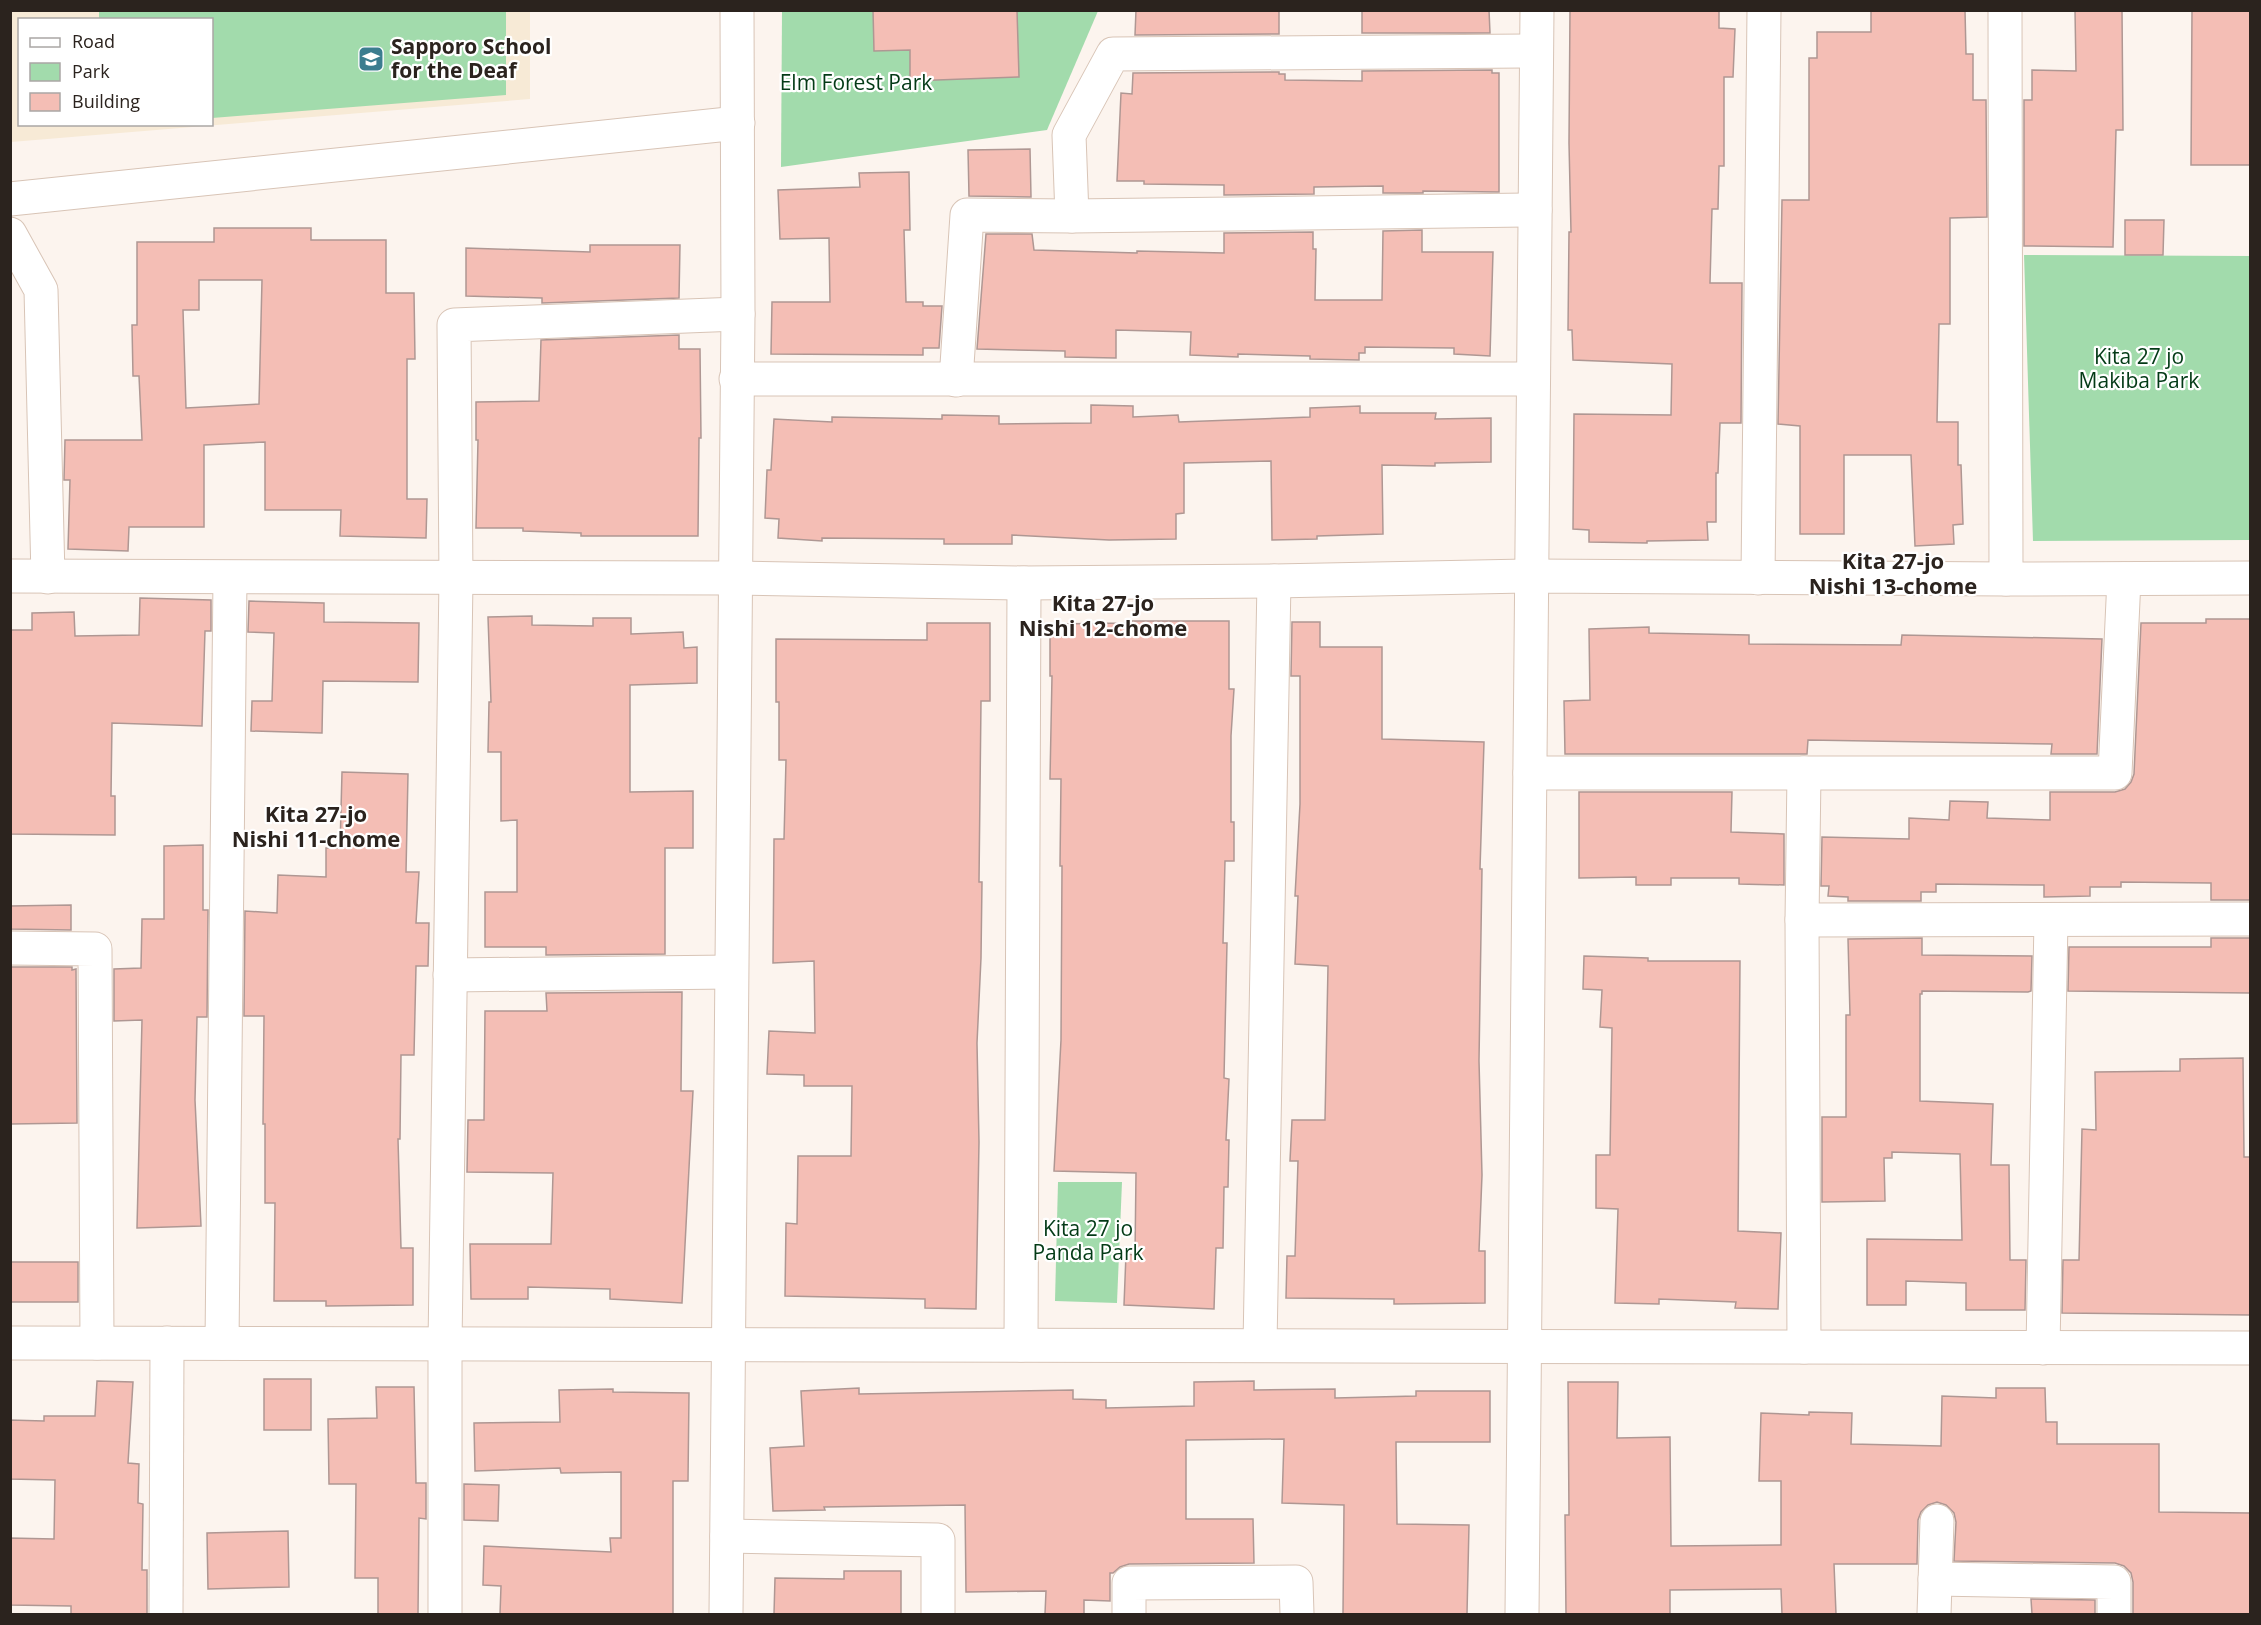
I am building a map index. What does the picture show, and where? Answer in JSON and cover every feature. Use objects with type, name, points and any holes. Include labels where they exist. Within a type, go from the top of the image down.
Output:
[{"type":"street","points":[[726,1614],[738,314],[737,10]]},
{"type":"street","points":[[1522,1614],[1537,10]]},
{"type":"street","points":[[1758,578],[1764,10]]},
{"type":"street","points":[[2005,10],[2006,579]]},
{"type":"street","points":[[1072,216],[1069,135],[1113,54],[1536,51]]},
{"type":"street","points":[[10,199],[738,123]]},
{"type":"street","points":[[956,380],[967,215],[1072,216],[1535,210]]},
{"type":"street","points":[[10,234],[41,290],[48,577]]},
{"type":"street","points":[[445,1614],[445,1344],[456,579],[454,326],[738,314]]},
{"type":"street","points":[[736,379],[1533,379]]},
{"type":"street","points":[[10,576],[734,578],[1024,583],[1532,576],[2250,578]]},
{"type":"street","points":[[222,1343],[231,578]]},
{"type":"street","points":[[1530,773],[2115,773],[2124,579]]},
{"type":"street","points":[[1260,1346],[1274,581]]},
{"type":"street","points":[[1021,1345],[1024,583]]},
{"type":"street","points":[[1804,773],[1802,920],[1804,1347]]},
{"type":"street","points":[[1802,920],[2250,919]]},
{"type":"street","points":[[2043,1348],[2051,920]]},
{"type":"street","points":[[10,948],[96,949],[97,1343]]},
{"type":"street","points":[[450,975],[731,972]]},
{"type":"street","points":[[10,1343],[2250,1348]]},
{"type":"street","points":[[166,1614],[167,1343]]},
{"type":"street","points":[[1934,1614],[1936,1521]]},
{"type":"street","points":[[727,1536],[938,1540],[938,1614]]},
{"type":"street","points":[[1935,1579],[2115,1582],[2114,1614]]},
{"type":"street","points":[[1129,1614],[1129,1583],[1284,1582],[1296,1582],[1297,1614]]},
{"type":"shaded area","name":"Sapporo School for the Deaf","points":[[11,11],[530,11],[530,99],[213,125],[213,18],[18,18],[18,126],[204,126],[11,142]]},
{"type":"green space","name":"Sapporo School for the Deaf","points":[[99,11],[506,11],[506,95],[213,118],[213,18],[99,18]]},
{"type":"green space","name":"Elm Forest Park","points":[[782,11],[1098,11],[1047,130],[781,167]]},
{"type":"green space","name":"Kita 27 jo Makiba Park","points":[[2024,255],[2250,256],[2250,540],[2033,541]]},
{"type":"green space","name":"Kita 27 jo Panda Park","points":[[1058,1182],[1122,1182],[1117,1303],[1055,1301]]},
{"type":"building","points":[[873,10],[1017,10],[1019,77],[910,81],[910,50],[874,51]]},
{"type":"building","points":[[1136,10],[1279,10],[1279,34],[1135,35]]},
{"type":"building","points":[[1362,10],[1489,10],[1490,33],[1362,33]]},
{"type":"building","points":[[1570,10],[1719,10],[1719,28],[1735,29],[1733,77],[1724,77],[1724,166],[1719,166],[1718,209],[1712,209],[1710,283],[1742,283],[1741,423],[1720,423],[1718,473],[1716,473],[1716,522],[1707,522],[1708,540],[1647,541],[1647,543],[1589,542],[1589,530],[1573,529],[1574,414],[1671,415],[1672,364],[1573,360],[1572,330],[1568,330],[1569,232],[1571,232]]},
{"type":"building","points":[[1871,10],[1965,10],[1966,54],[1973,54],[1973,100],[1986,100],[1987,217],[1950,218],[1950,324],[1939,324],[1937,422],[1958,422],[1958,465],[1961,465],[1963,524],[1953,525],[1954,544],[1915,546],[1911,455],[1844,455],[1844,534],[1800,534],[1800,426],[1778,424],[1782,200],[1809,200],[1809,58],[1817,58],[1817,32],[1871,32]]},
{"type":"building","points":[[2075,10],[2122,10],[2123,130],[2116,130],[2113,247],[2024,246],[2024,100],[2032,100],[2032,70],[2076,71]]},
{"type":"building","points":[[2192,10],[2250,10],[2250,165],[2191,165]]},
{"type":"building","points":[[1492,70],[1492,73],[1499,73],[1499,192],[1383,193],[1383,186],[1314,187],[1314,194],[1224,195],[1224,185],[1144,184],[1144,181],[1117,181],[1121,93],[1132,94],[1133,73],[1279,72],[1279,74],[1285,74],[1285,80],[1362,81],[1362,71]]},
{"type":"building","points":[[1030,149],[1031,197],[969,196],[968,150]]},
{"type":"building","points":[[909,172],[910,230],[904,230],[906,302],[923,302],[923,306],[942,306],[939,348],[923,348],[923,355],[771,354],[772,302],[830,302],[829,238],[780,239],[778,190],[860,187],[859,173]]},
{"type":"building","points":[[2125,220],[2164,220],[2163,255],[2125,255]]},
{"type":"building","points":[[214,228],[311,228],[311,240],[386,240],[386,293],[414,293],[415,359],[407,359],[407,499],[427,499],[426,538],[340,536],[341,510],[265,510],[265,442],[204,445],[204,527],[129,527],[128,551],[68,549],[70,480],[64,480],[65,440],[142,440],[139,376],[133,376],[132,325],[137,325],[137,242],[214,242]],"holes":[[[199,280],[262,280],[259,404],[186,408],[183,310],[199,310]]]},
{"type":"building","points":[[1422,230],[1422,252],[1493,252],[1490,356],[1454,354],[1454,348],[1365,347],[1365,353],[1359,353],[1359,360],[1310,359],[1310,356],[1190,355],[1191,332],[1116,330],[1116,358],[1065,357],[1065,351],[977,349],[986,234],[1032,234],[1034,250],[1224,253],[1224,233],[1313,232],[1313,249],[1316,249],[1315,300],[1382,300],[1383,231]]},
{"type":"building","points":[[590,245],[680,245],[679,298],[542,303],[542,298],[466,296],[466,248],[590,252]]},
{"type":"building","points":[[679,335],[679,349],[700,349],[701,438],[699,438],[698,536],[581,536],[581,533],[523,531],[523,528],[476,528],[478,440],[476,440],[476,402],[539,401],[541,340]]},
{"type":"building","points":[[1091,405],[1133,406],[1133,417],[1178,415],[1179,422],[1310,417],[1310,408],[1360,406],[1360,413],[1436,413],[1435,419],[1491,418],[1491,462],[1435,463],[1435,466],[1382,465],[1383,534],[1272,540],[1271,461],[1184,463],[1184,513],[1176,514],[1176,539],[1109,540],[1012,535],[1012,544],[944,544],[944,539],[822,538],[822,541],[778,538],[779,519],[765,518],[767,470],[771,470],[774,419],[832,422],[832,417],[942,419],[942,415],[999,416],[999,424],[1091,423]]},
{"type":"building","points":[[140,598],[211,600],[211,631],[205,631],[202,726],[112,723],[111,796],[115,796],[115,835],[10,834],[10,630],[32,630],[32,613],[74,612],[75,636],[139,635]]},
{"type":"building","points":[[249,601],[324,603],[324,622],[419,623],[418,682],[323,681],[322,733],[251,731],[252,701],[272,701],[274,633],[248,632]]},
{"type":"building","points":[[532,616],[532,625],[593,626],[593,618],[631,618],[631,634],[683,632],[684,648],[697,647],[697,683],[630,685],[630,792],[693,791],[693,848],[665,848],[665,954],[546,955],[546,947],[485,947],[485,892],[517,892],[517,820],[501,821],[501,752],[488,752],[489,702],[491,702],[488,617]]},
{"type":"building","points":[[2206,619],[2250,619],[2250,900],[2211,900],[2211,883],[2121,882],[2121,887],[2090,887],[2090,896],[2044,897],[2044,885],[1936,884],[1936,892],[1921,892],[1921,901],[1848,901],[1848,897],[1828,896],[1829,886],[1821,886],[1822,837],[1909,839],[1909,818],[1949,820],[1950,801],[1988,802],[1987,818],[2050,820],[2050,792],[2115,792],[2125,789],[2134,774],[2141,623],[2206,623]]},
{"type":"building","points":[[1132,621],[1229,621],[1229,689],[1234,689],[1231,736],[1231,822],[1234,822],[1234,861],[1225,861],[1223,943],[1227,943],[1224,1078],[1229,1079],[1226,1140],[1229,1140],[1228,1187],[1224,1187],[1223,1248],[1216,1248],[1214,1309],[1124,1305],[1126,1254],[1135,1255],[1136,1173],[1054,1171],[1061,1040],[1062,866],[1060,866],[1061,779],[1050,779],[1052,676],[1050,676],[1050,624],[1132,623]]},
{"type":"building","points":[[1292,622],[1320,622],[1320,647],[1382,647],[1382,739],[1484,742],[1480,869],[1482,869],[1479,1061],[1482,1175],[1479,1251],[1485,1251],[1485,1303],[1394,1304],[1394,1299],[1286,1298],[1287,1256],[1295,1256],[1298,1161],[1290,1161],[1292,1120],[1325,1120],[1328,966],[1295,964],[1298,896],[1295,896],[1300,804],[1300,676],[1291,676]]},
{"type":"building","points":[[927,623],[990,623],[990,701],[981,701],[979,882],[982,882],[977,1043],[979,1142],[976,1309],[925,1308],[925,1299],[785,1296],[786,1223],[797,1224],[798,1156],[851,1156],[852,1086],[804,1086],[804,1075],[767,1074],[769,1031],[815,1033],[814,961],[773,963],[774,839],[784,839],[786,760],[779,760],[776,639],[927,640]]},
{"type":"building","points":[[1649,627],[1649,633],[1749,635],[1749,644],[1901,645],[1902,635],[2102,639],[2097,754],[2051,754],[2052,744],[1808,740],[1807,754],[1565,754],[1564,701],[1590,700],[1589,629]]},
{"type":"building","points":[[342,772],[408,774],[406,872],[419,872],[416,923],[429,923],[428,966],[416,966],[414,1055],[401,1055],[400,1139],[398,1139],[401,1248],[413,1248],[413,1305],[326,1306],[326,1301],[274,1301],[275,1203],[265,1203],[264,1016],[244,1016],[245,911],[277,913],[278,875],[326,877],[326,848],[340,848]]},
{"type":"building","points":[[1579,792],[1732,792],[1731,832],[1784,834],[1784,885],[1739,884],[1739,878],[1671,878],[1671,885],[1636,885],[1636,877],[1579,878]]},
{"type":"building","points":[[203,845],[203,910],[208,910],[207,1017],[197,1017],[195,1100],[201,1226],[137,1228],[142,1020],[114,1021],[114,969],[141,968],[142,919],[164,919],[164,846]]},
{"type":"building","points":[[71,905],[71,930],[10,929],[10,906]]},
{"type":"building","points":[[1922,938],[1922,955],[2032,956],[2031,991],[1922,991],[1920,994],[1920,1101],[1993,1104],[1991,1165],[2009,1165],[2010,1260],[2026,1260],[2025,1310],[1966,1310],[1966,1283],[1906,1281],[1906,1305],[1867,1305],[1867,1239],[1962,1240],[1960,1154],[1892,1152],[1892,1158],[1884,1158],[1885,1201],[1822,1202],[1822,1117],[1846,1117],[1846,1015],[1850,1015],[1848,939]]},
{"type":"building","points":[[2211,938],[2250,938],[2250,993],[2068,991],[2069,947],[2211,947]]},
{"type":"building","points":[[1584,956],[1648,958],[1648,961],[1740,961],[1738,1231],[1781,1233],[1778,1309],[1735,1308],[1736,1302],[1659,1299],[1659,1304],[1615,1303],[1618,1209],[1596,1208],[1596,1155],[1610,1155],[1612,1028],[1600,1027],[1602,990],[1583,989]]},
{"type":"building","points":[[10,967],[72,967],[72,970],[76,969],[77,1123],[11,1124]]},
{"type":"building","points":[[682,992],[681,1091],[693,1091],[682,1303],[610,1299],[610,1289],[528,1287],[528,1299],[471,1299],[470,1244],[551,1244],[553,1173],[467,1172],[468,1120],[484,1120],[485,1011],[547,1011],[546,993]]},
{"type":"building","points":[[2243,1058],[2244,1157],[2250,1157],[2250,1315],[2062,1313],[2063,1260],[2079,1260],[2082,1129],[2096,1130],[2095,1072],[2180,1071],[2180,1059]]},
{"type":"building","points":[[10,1262],[78,1262],[78,1302],[10,1302]]},
{"type":"building","points":[[264,1379],[311,1379],[311,1430],[264,1430]]},
{"type":"building","points":[[97,1381],[133,1382],[128,1463],[139,1464],[138,1503],[143,1504],[142,1570],[147,1570],[147,1614],[71,1614],[71,1606],[10,1605],[10,1538],[54,1539],[55,1480],[10,1479],[10,1420],[44,1421],[44,1416],[95,1416]]},
{"type":"building","points":[[1254,1381],[1254,1390],[1335,1389],[1335,1398],[1416,1396],[1416,1391],[1490,1391],[1490,1442],[1396,1442],[1397,1524],[1469,1525],[1467,1614],[1343,1614],[1344,1505],[1282,1503],[1284,1439],[1186,1440],[1186,1519],[1253,1519],[1254,1563],[1129,1564],[1110,1573],[1110,1601],[1084,1600],[1084,1614],[1045,1614],[1046,1591],[966,1592],[965,1505],[824,1507],[825,1510],[773,1511],[770,1448],[804,1446],[801,1391],[859,1388],[859,1394],[1073,1390],[1073,1399],[1106,1400],[1106,1408],[1194,1406],[1194,1382]]},
{"type":"building","points":[[1568,1382],[1618,1382],[1617,1438],[1670,1437],[1671,1546],[1781,1545],[1781,1481],[1759,1481],[1761,1413],[1809,1415],[1809,1412],[1852,1413],[1851,1444],[1941,1446],[1942,1396],[1996,1398],[1996,1388],[2045,1388],[2046,1422],[2057,1422],[2057,1444],[2159,1444],[2159,1512],[2250,1513],[2250,1614],[2133,1614],[2131,1573],[2124,1566],[2115,1563],[1954,1561],[1956,1522],[1954,1513],[1946,1505],[1937,1502],[1928,1505],[1921,1512],[1918,1520],[1917,1564],[1834,1564],[1836,1614],[1782,1614],[1781,1589],[1670,1590],[1670,1614],[1566,1614],[1565,1515],[1569,1515]]},
{"type":"building","points":[[376,1387],[414,1387],[416,1483],[426,1483],[426,1519],[419,1518],[418,1614],[378,1614],[378,1578],[355,1578],[356,1484],[329,1484],[328,1419],[377,1418]]},
{"type":"building","points":[[613,1389],[613,1392],[689,1393],[688,1481],[673,1481],[673,1614],[500,1614],[501,1586],[483,1585],[484,1546],[611,1552],[610,1538],[621,1538],[621,1472],[561,1473],[560,1468],[475,1471],[474,1423],[560,1422],[559,1390]]},
{"type":"building","points":[[464,1484],[499,1485],[498,1521],[464,1520]]},
{"type":"building","points":[[288,1531],[289,1587],[208,1589],[207,1533]]},
{"type":"building","points":[[844,1571],[901,1571],[901,1614],[774,1614],[775,1578],[844,1579]]},
{"type":"building","points":[[2031,1599],[2095,1600],[2095,1614],[2032,1614]]},
{"type":"place","name":"Sapporo School for the Deaf","points":[[371,59]]},
{"type":"district","name":"Kita 27-jo Nishi 13-chome","points":[[1893,574]]},
{"type":"district","name":"Kita 27-jo Nishi 12-chome","points":[[1103,616]]},
{"type":"district","name":"Kita 27-jo Nishi 11-chome","points":[[316,826]]}]
